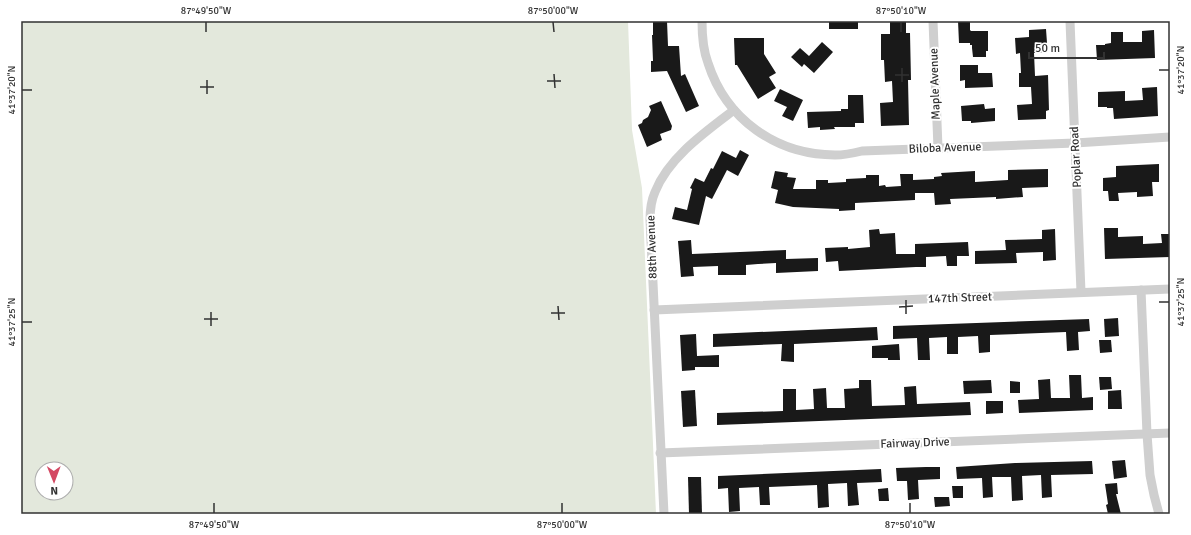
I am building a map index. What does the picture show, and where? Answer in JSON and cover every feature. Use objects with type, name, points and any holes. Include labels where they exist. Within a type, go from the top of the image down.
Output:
[{"type":"street","points":[[702,21],[704,48],[707,62],[718,87],[734,110]]},
{"type":"street","name":"Maple Avenue","points":[[933,21],[938,148]]},
{"type":"street","name":"Poplar Road","points":[[1070,21],[1081,292]]},
{"type":"street","name":"Biloba Avenue","points":[[734,110],[758,132],[774,141],[791,148],[808,152],[836,155],[862,151],[1170,138]]},
{"type":"street","name":"88th Avenue","points":[[664,514],[650,220],[651,207],[655,192],[663,176],[674,161],[734,110]]},
{"type":"street","name":"147th Street","points":[[654,310],[1170,289]]},
{"type":"street","points":[[1142,290],[1150,476],[1159,514]]},
{"type":"street","name":"Fairway Drive","points":[[660,453],[1170,433]]},
{"type":"shaded area","points":[[21,21],[628,21],[632,130],[642,188],[656,514],[21,514]]},
{"type":"building","points":[[653,21],[667,21],[668,46],[679,46],[681,76],[685,74],[699,106],[686,112],[667,71],[651,72],[651,61],[653,61]]},
{"type":"building","points":[[829,21],[858,21],[858,29],[829,29]]},
{"type":"building","points":[[890,21],[906,21],[906,33],[910,33],[911,80],[908,80],[909,125],[881,126],[880,103],[893,102],[892,81],[885,82],[884,60],[881,60],[881,34],[890,34]]},
{"type":"building","points":[[958,21],[970,21],[971,31],[988,31],[988,51],[986,51],[986,57],[973,57],[972,45],[970,45],[970,43],[959,43]]},
{"type":"building","points":[[1046,29],[1047,43],[1043,44],[1044,52],[1034,53],[1035,76],[1048,75],[1049,110],[1046,111],[1046,119],[1018,120],[1017,105],[1032,104],[1031,87],[1019,87],[1019,73],[1021,73],[1020,53],[1016,54],[1015,38],[1029,37],[1029,30]]},
{"type":"building","points":[[1154,30],[1155,58],[1097,60],[1096,45],[1111,43],[1111,32],[1123,32],[1123,42],[1142,42],[1142,31]]},
{"type":"building","points":[[734,38],[764,38],[764,54],[776,73],[769,77],[776,88],[758,99],[737,65],[735,65]]},
{"type":"building","points":[[822,42],[833,52],[814,73],[804,64],[802,67],[791,57],[800,48],[809,56]]},
{"type":"building","points":[[960,65],[978,65],[978,73],[992,73],[993,87],[965,88],[965,80],[960,81]]},
{"type":"building","points":[[1157,87],[1158,116],[1114,119],[1113,108],[1098,107],[1098,92],[1125,91],[1125,101],[1143,100],[1142,88]]},
{"type":"building","points":[[780,89],[803,100],[793,121],[782,116],[787,107],[774,101]]},
{"type":"building","points":[[848,95],[863,95],[864,123],[855,123],[855,127],[834,127],[835,129],[820,130],[820,127],[808,128],[807,112],[841,111],[841,109],[848,109]]},
{"type":"building","points":[[661,101],[672,126],[671,130],[660,134],[662,140],[647,147],[638,125],[648,117],[651,110],[649,106]]},
{"type":"building","points":[[984,104],[985,109],[995,108],[995,121],[971,123],[971,121],[962,121],[961,106]]},
{"type":"building","points":[[740,150],[749,155],[738,176],[727,170],[712,199],[706,196],[699,225],[672,219],[675,207],[687,210],[692,189],[690,188],[695,178],[704,182],[711,168],[713,169],[722,151],[736,158]]},
{"type":"building","points":[[1159,164],[1159,182],[1152,182],[1153,196],[1137,197],[1137,192],[1118,193],[1119,201],[1109,201],[1108,191],[1103,191],[1103,178],[1116,177],[1116,166]]},
{"type":"building","points":[[1048,169],[1048,187],[1022,188],[1023,197],[996,199],[996,197],[950,199],[951,204],[935,205],[934,193],[915,193],[915,200],[855,203],[855,210],[839,211],[839,209],[793,207],[775,203],[778,190],[771,188],[775,171],[788,173],[787,177],[796,178],[793,189],[816,189],[816,180],[828,180],[828,183],[846,182],[846,179],[866,178],[866,175],[879,175],[879,186],[885,185],[886,187],[901,186],[900,174],[913,174],[913,180],[934,179],[934,177],[942,176],[941,173],[975,171],[975,182],[1008,180],[1008,170]]},
{"type":"building","points":[[1104,228],[1118,228],[1118,237],[1143,236],[1143,244],[1162,243],[1161,234],[1170,234],[1170,257],[1105,259]]},
{"type":"building","points":[[879,229],[880,234],[895,233],[896,254],[915,254],[915,244],[968,242],[969,256],[957,256],[957,266],[947,266],[946,256],[926,257],[926,267],[839,271],[838,261],[826,262],[825,248],[848,247],[848,249],[870,247],[869,230]]},
{"type":"building","points":[[1055,229],[1056,260],[1043,261],[1043,252],[1016,253],[1017,263],[975,264],[975,251],[1006,250],[1005,240],[1042,239],[1042,230]]},
{"type":"building","points":[[691,240],[692,254],[786,250],[786,259],[818,258],[818,271],[776,273],[776,263],[746,265],[746,275],[718,275],[718,266],[693,267],[694,276],[681,277],[678,241]]},
{"type":"building","points":[[1118,318],[1119,336],[1105,337],[1104,319]]},
{"type":"building","points":[[1089,319],[1090,331],[1078,332],[1079,350],[1067,351],[1066,332],[990,335],[990,352],[979,353],[978,336],[958,337],[958,354],[947,354],[947,337],[929,338],[930,360],[918,360],[917,338],[893,339],[893,326]]},
{"type":"building","points":[[877,327],[878,340],[794,344],[794,362],[781,361],[782,344],[713,347],[713,334]]},
{"type":"building","points":[[696,334],[697,356],[719,355],[719,367],[695,367],[695,370],[682,371],[680,335]]},
{"type":"building","points":[[1099,340],[1111,340],[1112,352],[1100,353]]},
{"type":"building","points":[[899,344],[900,360],[872,358],[872,346]]},
{"type":"building","points":[[1069,375],[1081,375],[1082,398],[1093,397],[1093,410],[1019,413],[1018,400],[1039,399],[1038,380],[1050,379],[1051,398],[1070,398]]},
{"type":"building","points":[[1099,377],[1111,377],[1112,389],[1100,390]]},
{"type":"building","points":[[859,380],[871,380],[872,406],[905,405],[904,387],[916,386],[917,404],[970,402],[971,415],[717,425],[717,413],[783,411],[783,389],[796,389],[796,410],[814,409],[813,389],[826,388],[827,408],[845,408],[844,389],[859,388]]},
{"type":"building","points":[[991,380],[992,393],[964,394],[963,381]]},
{"type":"building","points":[[1010,381],[1020,382],[1020,393],[1010,393]]},
{"type":"building","points":[[695,390],[697,426],[683,427],[681,391]]},
{"type":"building","points":[[1121,390],[1122,409],[1108,409],[1108,391]]},
{"type":"building","points":[[986,401],[1003,401],[1003,413],[986,414]]},
{"type":"building","points":[[1125,460],[1127,477],[1114,479],[1112,461]]},
{"type":"building","points":[[1092,461],[1093,474],[1051,475],[1052,497],[1042,498],[1041,475],[1022,476],[1023,500],[1012,501],[1011,477],[992,477],[993,497],[983,498],[982,478],[957,479],[956,467],[1015,463]]},
{"type":"building","points":[[940,467],[940,479],[918,480],[919,499],[908,500],[907,481],[897,481],[896,468]]},
{"type":"building","points":[[881,469],[882,482],[857,483],[859,505],[848,506],[847,483],[828,484],[829,507],[818,508],[817,485],[769,487],[770,505],[760,505],[759,487],[739,488],[740,511],[729,512],[728,488],[718,489],[718,476]]},
{"type":"building","points":[[688,477],[701,477],[702,514],[689,514]]},
{"type":"building","points":[[1117,483],[1118,494],[1116,494],[1121,514],[1108,514],[1105,484]]},
{"type":"building","points":[[952,486],[963,486],[963,498],[953,498]]},
{"type":"building","points":[[888,488],[889,501],[879,501],[878,489]]},
{"type":"building","points":[[934,497],[949,497],[950,506],[935,507]]}]
